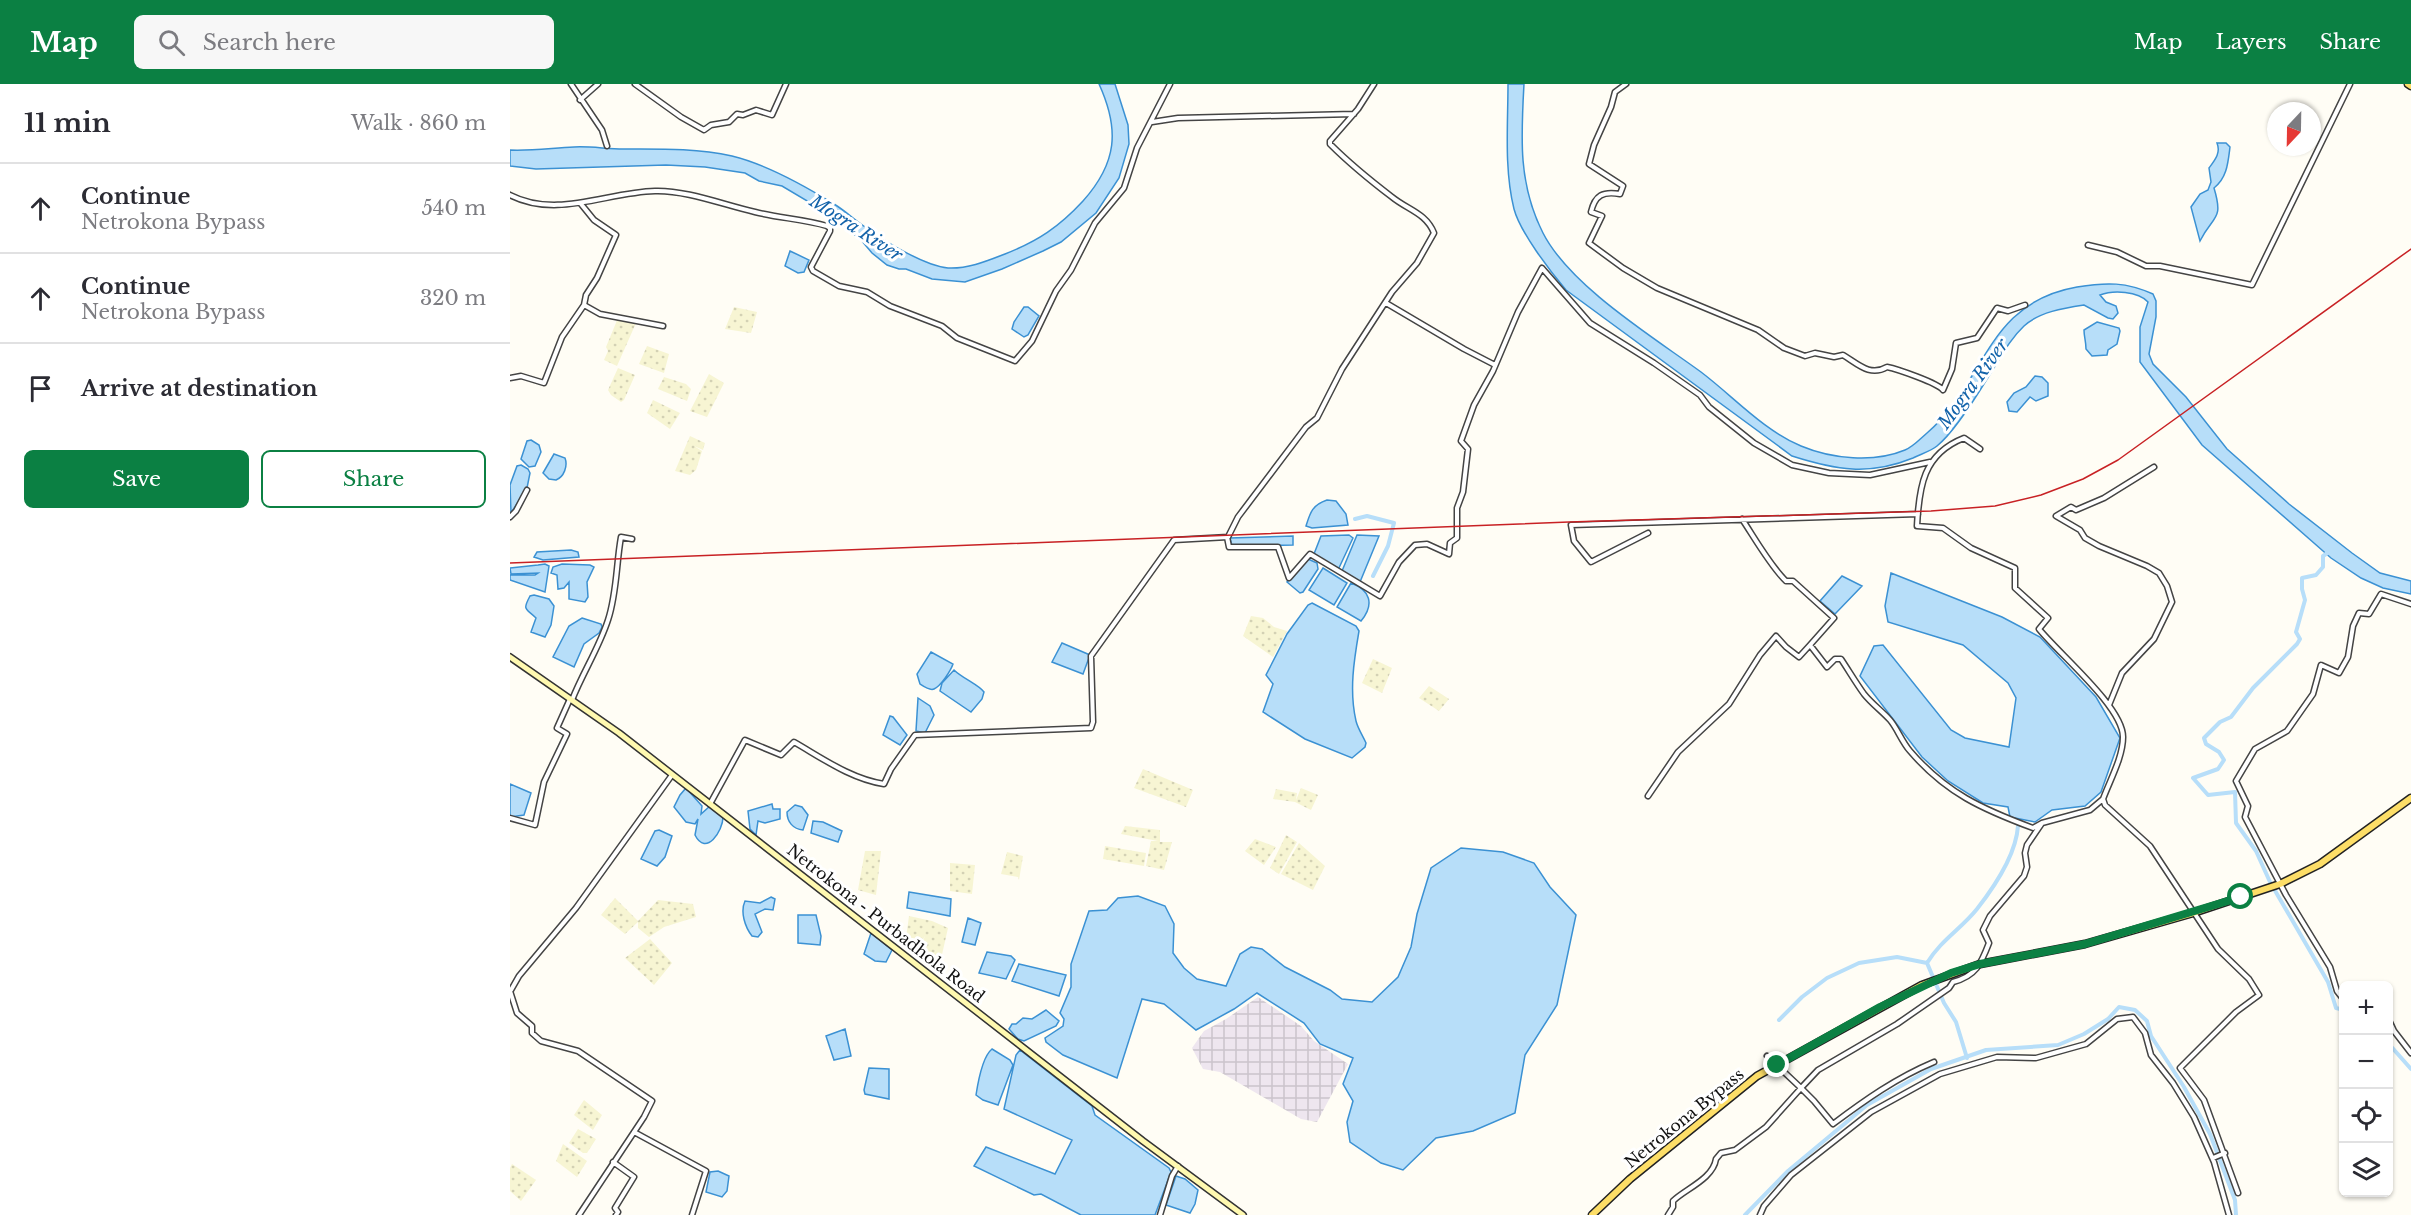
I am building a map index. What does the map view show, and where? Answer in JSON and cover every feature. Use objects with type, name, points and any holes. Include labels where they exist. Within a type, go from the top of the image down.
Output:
[{"type":"main road","name":"Netrokona - Purbadhola Road","points":[[510,657],[571,699],[672,775],[1143,1141],[1243,1215]]},
{"type":"main road","points":[[1980,964],[2085,944],[2193,913],[2280,884],[2320,864],[2411,798]]},
{"type":"main road","name":"Netrokona Bypass","points":[[1592,1215],[1630,1179],[1757,1076],[1926,983],[1980,964]]},
{"type":"street","points":[[571,84],[602,130],[607,146]]},
{"type":"street","points":[[580,100],[598,84]]},
{"type":"street","points":[[635,84],[681,117],[704,130],[711,125],[729,122],[737,114],[743,115],[756,110],[772,115],[786,84]]},
{"type":"street","points":[[510,195],[545,204],[581,204],[656,191],[827,226],[830,229],[814,259],[811,267],[813,271],[839,286],[867,292],[890,306],[942,326],[960,339],[1015,361],[1032,341],[1056,291],[1071,270],[1095,223],[1124,188],[1137,148],[1170,84]]},
{"type":"street","points":[[1374,84],[1355,114],[1330,141],[1331,146],[1393,198],[1413,209],[1430,224],[1434,233],[1417,263],[1386,303],[1342,369],[1317,418],[1306,427],[1238,517],[1227,537],[1229,548],[1278,547],[1289,578],[1310,554],[1380,596],[1399,562],[1415,545],[1427,544],[1449,554],[1450,543],[1457,536],[1457,508],[1463,492],[1468,449],[1461,441],[1474,405],[1495,365],[1518,312],[1542,268],[1556,287],[1590,323],[1654,363],[1700,396],[1709,407],[1754,443],[1792,465],[1829,473],[1870,475],[1930,462]]},
{"type":"street","points":[[1626,84],[1615,92],[1589,164],[1623,186],[1620,194],[1606,192],[1593,203],[1590,212],[1602,216],[1589,243],[1623,268],[1657,288],[1758,330],[1784,348],[1805,356],[1815,353],[1834,357],[1843,355],[1868,370],[1879,372],[1887,367],[1901,370],[1939,385],[1943,390],[1953,369],[1956,343],[1977,338],[1997,308],[2008,311],[2025,305]]},
{"type":"street","points":[[2088,245],[2117,252],[2146,266],[2252,285],[2350,84]]},
{"type":"street","points":[[1152,122],[1178,118],[1355,114]]},
{"type":"street","points":[[510,378],[521,376],[544,384],[562,338],[584,305],[586,295],[597,278],[616,235],[594,220],[581,204]]},
{"type":"street","points":[[1386,303],[1495,365]]},
{"type":"street","points":[[584,305],[600,314],[663,326]]},
{"type":"street","points":[[1810,645],[1827,667],[1835,659],[1841,659],[1864,694],[1892,722],[1894,729],[1909,750],[1951,789],[1976,806],[2033,828],[2090,810],[2103,799],[2122,748],[2123,735],[2117,719],[2088,680],[2039,629],[2048,618],[2015,588],[2015,568],[1971,548],[1943,528],[1917,526],[1922,481],[1930,462],[1941,452],[1964,438],[1980,450]]},
{"type":"street","points":[[2108,706],[2122,673],[2154,639],[2172,602],[2167,586],[2159,573],[2099,546],[2085,538],[2080,530],[2056,516],[2071,507],[2076,510],[2104,498],[2154,467]]},
{"type":"street","points":[[510,518],[527,490]]},
{"type":"street","points":[[1648,533],[1591,562],[1574,541],[1571,525],[1918,514]]},
{"type":"street","points":[[1648,796],[1678,752],[1729,704],[1760,655],[1776,636],[1800,657],[1834,618],[1793,580],[1786,581],[1775,571],[1771,561],[1742,519]]},
{"type":"street","points":[[510,818],[535,825],[544,782],[567,734],[557,728],[585,667],[601,641],[609,617],[621,537],[632,539]]},
{"type":"street","points":[[710,804],[745,740],[781,755],[794,742],[851,774],[871,782],[884,784],[891,769],[915,735],[1089,729],[1093,722],[1091,656],[1173,541],[1227,537]]},
{"type":"street","points":[[2339,991],[2322,952],[2301,921],[2245,817],[2248,806],[2236,781],[2255,749],[2287,731],[2313,694],[2321,665],[2339,673],[2348,657],[2353,626],[2359,613],[2369,614],[2381,594],[2411,604]]},
{"type":"street","points":[[579,1215],[652,1101],[578,1051],[541,1041],[532,1032],[532,1026],[517,1013],[510,991],[519,976],[576,908],[672,775]]},
{"type":"street","points":[[2103,799],[2105,805],[2150,846],[2218,949],[2249,979],[2259,995],[2236,1011],[2180,1068],[2204,1100],[2238,1193]]},
{"type":"street","points":[[1668,1215],[1673,1207],[1672,1201],[1706,1176],[1721,1153],[1735,1150],[1766,1127],[1818,1070],[1897,1024],[1936,998],[1953,982],[1966,979],[1980,964],[1989,943],[1983,930],[1990,916],[2024,876],[2027,867],[2025,853],[2027,845],[2043,823]]},
{"type":"street","points":[[1761,1215],[1764,1206],[1791,1175],[1871,1112],[1940,1074],[1997,1057],[2036,1058],[2086,1044],[2117,1019],[2133,1017],[2145,1033],[2151,1055],[2173,1083],[2194,1118],[2213,1158],[2229,1215]]},
{"type":"street","points":[[2393,1029],[2411,1053]]},
{"type":"street","points":[[1767,1056],[1814,1101],[1833,1124],[1877,1091],[1906,1074],[1934,1062]]},
{"type":"street","points":[[634,1132],[706,1171],[692,1215]]},
{"type":"street","points":[[2213,1158],[2225,1153]]},
{"type":"street","points":[[613,1162],[634,1177],[615,1208],[618,1212],[616,1215]]},
{"type":"street","points":[[1160,1215],[1172,1176],[1178,1166]]},
{"type":"shaded area","points":[[734,307],[757,312],[751,333],[725,329]]},
{"type":"shaded area","points":[[618,318],[636,323],[617,366],[604,360],[608,351],[606,347]]},
{"type":"shaded area","points":[[647,346],[669,354],[664,373],[639,364]]},
{"type":"shaded area","points":[[618,368],[635,375],[621,402],[608,390]]},
{"type":"shaded area","points":[[709,374],[724,383],[707,417],[690,411]]},
{"type":"shaded area","points":[[664,377],[686,384],[691,389],[687,401],[658,389]]},
{"type":"shaded area","points":[[653,400],[680,413],[670,429],[647,413]]},
{"type":"shaded area","points":[[690,436],[705,443],[703,450],[694,446],[702,451],[696,470],[690,475],[675,471]]},
{"type":"shaded area","points":[[1251,616],[1263,618],[1274,627],[1287,631],[1273,657],[1243,636]]},
{"type":"shaded area","points":[[1373,659],[1392,668],[1382,693],[1362,683]]},
{"type":"shaded area","points":[[1429,686],[1449,699],[1439,711],[1419,698]]},
{"type":"shaded area","points":[[1143,769],[1193,790],[1186,807],[1134,788]]},
{"type":"shaded area","points":[[1301,788],[1318,795],[1311,810],[1295,802],[1273,799],[1276,789],[1297,793],[1296,800]]},
{"type":"shaded area","points":[[1125,826],[1160,830],[1160,842],[1172,842],[1164,870],[1146,866],[1151,841],[1158,841],[1121,834]]},
{"type":"shaded area","points":[[1286,835],[1297,842],[1279,874],[1270,868]]},
{"type":"shaded area","points":[[1255,839],[1276,847],[1264,865],[1245,851]]},
{"type":"shaded area","points":[[1299,843],[1325,866],[1313,890],[1281,874]]},
{"type":"shaded area","points":[[1105,846],[1146,853],[1144,866],[1103,859]]},
{"type":"shaded area","points":[[865,851],[881,851],[876,895],[858,890]]},
{"type":"shaded area","points":[[1007,852],[1023,856],[1019,880],[1018,877],[1001,874]]},
{"type":"shaded area","points":[[950,863],[975,865],[972,894],[950,891]]},
{"type":"shaded area","points":[[615,898],[638,921],[658,900],[693,904],[696,917],[664,927],[649,937],[638,928],[638,922],[625,934],[601,915]]},
{"type":"shaded area","points":[[909,916],[932,921],[948,928],[941,959],[920,947],[925,936],[919,946],[906,938]]},
{"type":"shaded area","points":[[650,939],[672,963],[654,985],[625,958]]},
{"type":"shaded area","points":[[1258,997],[1301,1026],[1314,1041],[1348,1064],[1317,1122],[1301,1119],[1220,1072],[1203,1069],[1192,1048],[1204,1031]]},
{"type":"shaded area","points":[[584,1100],[602,1115],[593,1130],[574,1115]]},
{"type":"shaded area","points":[[578,1129],[596,1139],[587,1153],[583,1153],[569,1143]]},
{"type":"shaded area","points":[[563,1144],[587,1161],[577,1177],[556,1161]]},
{"type":"shaded area","points":[[512,1164],[536,1180],[521,1201],[510,1191]]},
{"type":"water","name":"Mogra River","points":[[1099,84],[1115,84],[1128,125],[1129,144],[1119,178],[1096,213],[1061,242],[1002,269],[965,282],[932,279],[906,269],[887,265],[831,215],[782,186],[759,181],[745,173],[705,167],[666,165],[536,169],[510,166],[510,150],[574,147],[691,150],[732,156],[771,170],[810,190],[908,254],[939,266],[963,267],[998,257],[1038,238],[1065,218],[1094,187],[1103,173],[1112,146],[1110,116]]},
{"type":"water","name":"Mogra River","points":[[1508,84],[1524,84],[1522,142],[1525,178],[1535,215],[1556,253],[1572,272],[1614,309],[1701,372],[1761,422],[1787,439],[1826,454],[1853,458],[1880,457],[1905,450],[1916,443],[1947,413],[1990,347],[2005,327],[2023,310],[2047,296],[2077,287],[2107,284],[2134,287],[2153,294],[2156,301],[2156,317],[2149,354],[2153,364],[2186,397],[2227,449],[2289,504],[2352,553],[2380,573],[2411,581],[2411,594],[2383,588],[2361,578],[2331,558],[2202,445],[2140,362],[2140,327],[2148,302],[2132,294],[2118,292],[2100,295],[2106,302],[2116,306],[2118,313],[2113,319],[2084,305],[2052,311],[2030,321],[2008,345],[1957,424],[1937,446],[1929,451],[1897,464],[1867,469],[1838,468],[1792,456],[1566,290],[1552,273],[1529,240],[1514,209],[1508,162]]},
{"type":"water","points":[[2217,143],[2226,143],[2230,147],[2228,159],[2224,175],[2214,188],[2218,207],[2216,217],[2200,241],[2191,207],[2200,194],[2208,190],[2211,182],[2209,168],[2218,153]]},
{"type":"water","points":[[790,251],[809,260],[804,272],[798,273],[785,266]]},
{"type":"water","points":[[1024,307],[1028,307],[1039,316],[1028,335],[1024,337],[1012,329]]},
{"type":"water","points":[[2097,322],[2119,328],[2120,331],[2117,344],[2108,350],[2107,355],[2092,356],[2086,349],[2084,330]]},
{"type":"water","points":[[2035,376],[2042,377],[2048,383],[2048,396],[2036,401],[2030,397],[2017,412],[2009,411],[2007,402],[2014,393],[2026,387]]},
{"type":"water","points":[[531,440],[539,445],[541,452],[535,466],[529,467],[521,459],[527,441]]},
{"type":"water","points":[[554,454],[565,458],[566,461],[563,474],[556,480],[549,479],[543,473]]},
{"type":"water","points":[[521,465],[530,473],[527,488],[511,513],[510,485],[517,466]]},
{"type":"water","points":[[1327,500],[1336,501],[1346,514],[1348,525],[1312,528],[1306,526],[1312,510]]},
{"type":"water","points":[[1349,535],[1353,538],[1338,570],[1314,554],[1321,536]]},
{"type":"water","points":[[1357,535],[1379,536],[1360,582],[1343,574],[1342,571]]},
{"type":"water","points":[[1293,536],[1293,545],[1232,546],[1230,538]]},
{"type":"water","points":[[571,550],[578,552],[579,557],[543,560],[534,557],[537,552]]},
{"type":"water","points":[[1308,559],[1317,563],[1318,569],[1300,593],[1287,582]]},
{"type":"water","points":[[545,564],[549,566],[545,592],[510,580],[510,575],[538,573],[511,574],[510,568]]},
{"type":"water","points":[[562,564],[594,567],[587,582],[588,597],[585,602],[569,599],[569,582],[564,588],[558,589],[557,575],[551,573],[553,567]]},
{"type":"water","points":[[1323,568],[1347,583],[1334,605],[1309,590]]},
{"type":"water","points":[[1891,573],[2002,617],[2040,637],[2096,697],[2120,738],[2101,792],[2085,806],[2052,810],[2035,822],[2010,817],[2008,807],[1983,803],[1948,781],[1922,757],[1860,676],[1874,646],[1883,645],[1951,730],[1965,738],[2009,747],[2016,698],[2008,683],[1963,645],[1888,622],[1885,606]]},
{"type":"water","points":[[1842,576],[1862,586],[1835,614],[1820,601]]},
{"type":"water","points":[[1351,583],[1363,590],[1368,598],[1368,609],[1361,621],[1337,607]]},
{"type":"water","points":[[530,596],[549,599],[554,606],[551,625],[545,637],[531,632],[536,618],[528,611],[526,604]]},
{"type":"water","points":[[1312,603],[1356,626],[1359,631],[1354,664],[1353,698],[1356,721],[1366,743],[1365,747],[1352,758],[1305,739],[1263,712],[1273,684],[1266,675],[1287,634],[1308,605]]},
{"type":"water","points":[[582,618],[601,624],[602,627],[599,633],[584,644],[574,667],[553,657],[569,626]]},
{"type":"water","points":[[1062,643],[1090,655],[1083,674],[1052,662]]},
{"type":"water","points":[[931,652],[953,664],[943,681],[932,689],[920,684],[917,674]]},
{"type":"water","points":[[954,670],[984,692],[982,699],[971,712],[940,691],[942,683]]},
{"type":"water","points":[[918,698],[930,706],[934,715],[925,733],[916,731]]},
{"type":"water","points":[[890,716],[907,735],[900,745],[883,735]]},
{"type":"water","points":[[510,784],[531,793],[524,815],[510,817]]},
{"type":"water","points":[[686,788],[702,806],[701,814],[710,806],[723,817],[717,835],[709,843],[699,841],[695,835],[698,819],[695,824],[686,822],[674,807]]},
{"type":"water","points":[[772,804],[773,809],[780,809],[780,819],[765,823],[758,821],[756,835],[750,829],[748,811]]},
{"type":"water","points":[[795,805],[802,807],[808,815],[803,830],[794,827],[788,819],[787,812]]},
{"type":"water","points":[[813,821],[823,822],[842,831],[838,842],[811,833]]},
{"type":"water","points":[[659,830],[672,836],[665,857],[657,866],[641,859],[655,831]]},
{"type":"water","points":[[1461,848],[1503,852],[1534,863],[1550,887],[1576,915],[1557,1005],[1525,1055],[1515,1113],[1473,1131],[1436,1138],[1403,1170],[1381,1163],[1350,1142],[1347,1122],[1353,1101],[1343,1084],[1353,1058],[1320,1044],[1304,1023],[1257,993],[1196,1030],[1164,1004],[1142,999],[1117,1078],[1063,1055],[1046,1042],[1045,1038],[1063,1026],[1064,1019],[1060,1013],[1071,987],[1071,964],[1089,911],[1107,910],[1118,898],[1138,896],[1165,906],[1174,924],[1173,953],[1184,968],[1197,979],[1226,986],[1240,954],[1251,947],[1262,949],[1285,967],[1330,990],[1342,999],[1372,1002],[1398,977],[1411,947],[1417,914],[1431,868]]},
{"type":"water","points":[[909,892],[951,899],[950,916],[907,908]]},
{"type":"water","points":[[771,897],[775,899],[773,910],[765,909],[755,914],[762,932],[758,937],[752,936],[744,919],[745,901],[760,903]]},
{"type":"water","points":[[798,915],[816,915],[821,936],[820,945],[798,943]]},
{"type":"water","points":[[968,918],[981,923],[975,945],[962,942]]},
{"type":"water","points":[[871,933],[892,950],[886,962],[875,961],[864,954]]},
{"type":"water","points":[[987,952],[1011,956],[1015,960],[1006,979],[979,973]]},
{"type":"water","points":[[1019,964],[1066,975],[1059,996],[1012,981]]},
{"type":"water","points":[[1046,1010],[1059,1021],[1056,1026],[1024,1041],[1018,1039],[1009,1029],[1012,1024],[1016,1024],[1023,1018],[1032,1019]]},
{"type":"water","points":[[845,1029],[851,1056],[834,1060],[826,1036]]},
{"type":"water","points":[[992,1049],[1010,1060],[1013,1065],[998,1105],[976,1095],[983,1064]]},
{"type":"water","points":[[1020,1050],[1092,1106],[1095,1115],[1169,1168],[1171,1172],[1155,1215],[1081,1215],[1041,1194],[1034,1195],[974,1166],[986,1147],[1055,1174],[1072,1140],[1004,1109],[1016,1055]]},
{"type":"water","points":[[869,1068],[889,1069],[889,1099],[865,1094]]},
{"type":"water","points":[[718,1171],[729,1176],[727,1191],[722,1197],[706,1192],[710,1172]]},
{"type":"water","points":[[1176,1176],[1185,1179],[1198,1190],[1190,1213],[1166,1205]]},
{"type":"waterway","points":[[1355,519],[1367,516],[1394,523],[1388,546],[1373,576]]},
{"type":"waterway","points":[[2329,552],[2323,556],[2323,567],[2316,575],[2302,578],[2305,600],[2296,632],[2300,639],[2297,644],[2253,688],[2231,717],[2220,722],[2204,738],[2206,744],[2219,752],[2224,760],[2218,769],[2193,778],[2208,795],[2235,792],[2236,823],[2256,851],[2270,882],[2328,982],[2336,1008],[2339,1009]]},
{"type":"waterway","points":[[1967,1058],[1956,1022],[1944,1003],[1927,963],[1938,948],[1971,916],[1991,890],[2009,859],[2018,826]]},
{"type":"waterway","points":[[1779,1020],[1802,997],[1827,978],[1859,963],[1897,957],[1927,963]]},
{"type":"waterway","points":[[1745,1215],[1788,1171],[1867,1105],[1931,1069],[1986,1050],[2058,1045],[2084,1034],[2108,1019],[2119,1007],[2135,1010],[2147,1021],[2151,1036],[2184,1087],[2210,1134],[2235,1200],[2236,1215]]},
{"type":"waterway","points":[[2393,1049],[2411,1069]]},
{"type":"railway","points":[[510,563],[1569,522],[1931,511],[1995,506],[2041,495],[2083,479],[2118,460],[2411,249]]},
{"type":"route","points":[[1777,1065],[1880,1007],[1951,973],[1980,964],[2085,944],[2241,897]]}]
